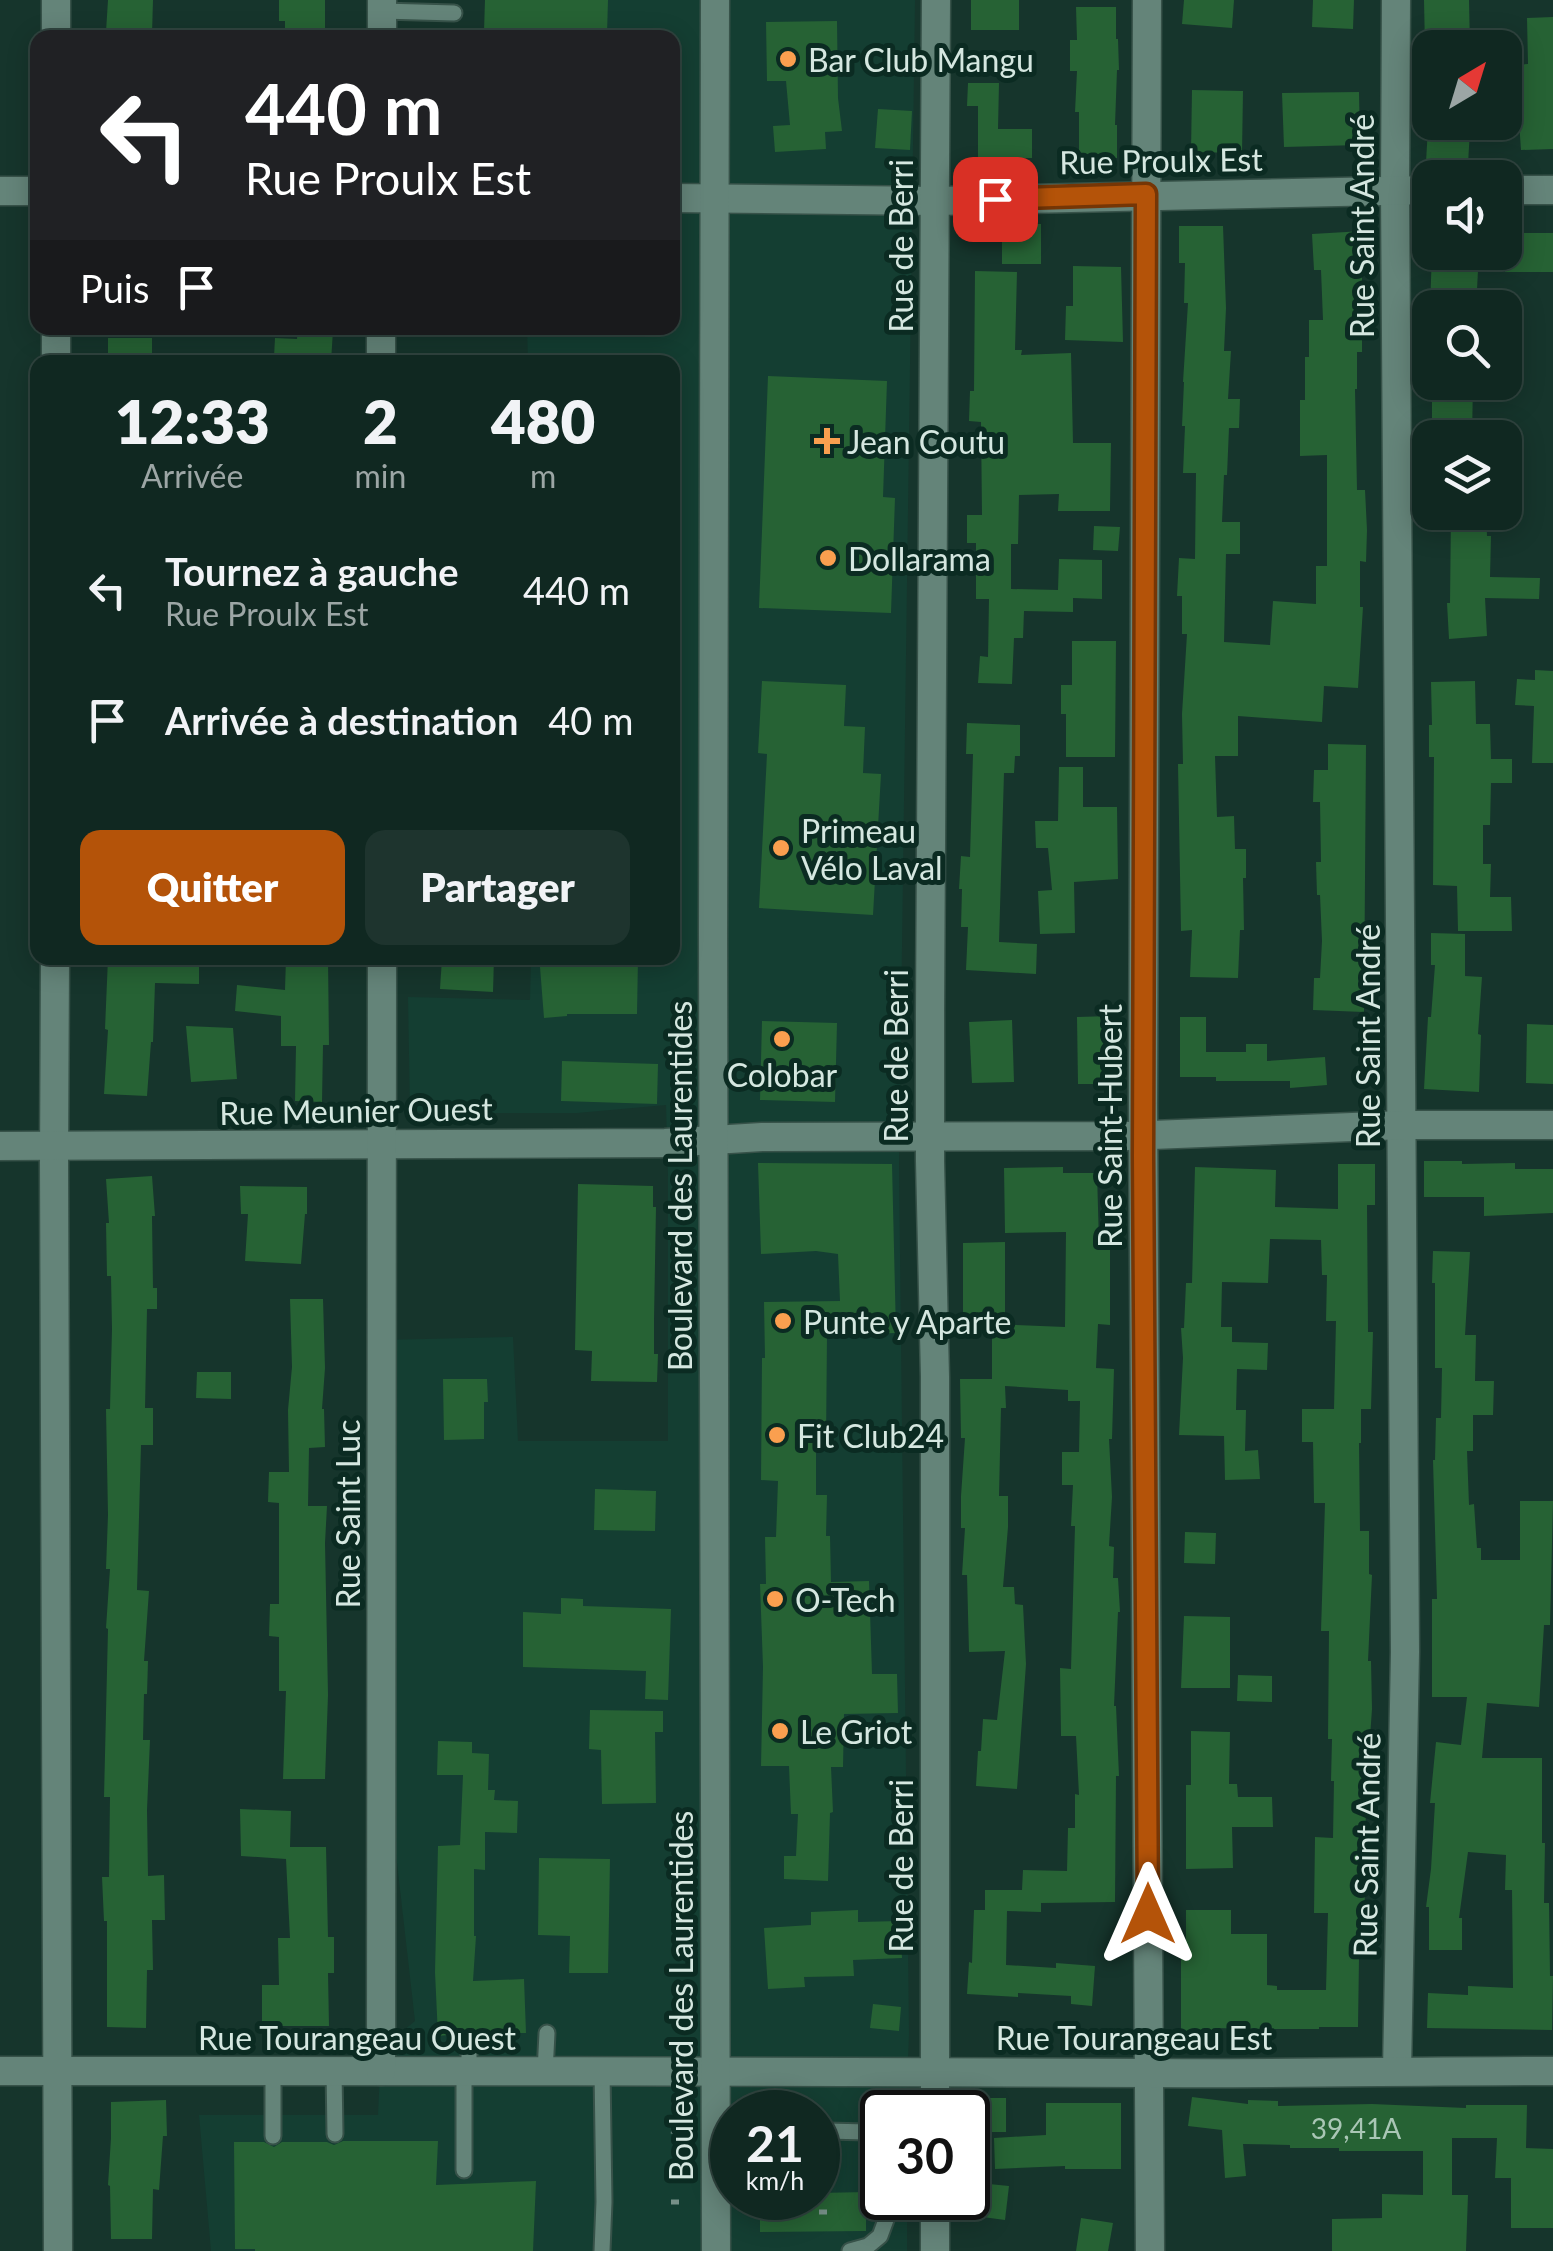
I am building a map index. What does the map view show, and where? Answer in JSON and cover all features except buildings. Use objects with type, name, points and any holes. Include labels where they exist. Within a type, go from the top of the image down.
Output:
[{"type":"street","points":[[56,0],[56,30]]},
{"type":"street","name":"Boulevard des Laurentides","points":[[715,0],[716,2251]]},
{"type":"street","name":"Rue de Berri","points":[[935,2090],[935,1366],[930,1138],[936,0]]},
{"type":"street","name":"Rue Saint-Hubert","points":[[1147,0],[1143,1136],[1150,2251]]},
{"type":"street","name":"Rue Saint André","points":[[1396,0],[1405,1652],[1397,2071]]},
{"type":"street","name":"Rue Proulx Est","points":[[680,198],[936,201],[1412,190]]},
{"type":"street","points":[[1522,190],[1553,190]]},
{"type":"street","points":[[0,191],[30,191]]},
{"type":"street","points":[[55,965],[58,2251]]},
{"type":"street","name":"Rue Saint Luc","points":[[381,2071],[382,965]]},
{"type":"street","name":"Rue Meunier Ouest","points":[[0,1146],[665,1144],[762,1137],[1143,1136],[1403,1124],[1553,1124]]},
{"type":"street","name":"Rue Tourangeau Ouest","points":[[0,2071],[381,2071],[467,2062],[545,2072],[715,2072]]},
{"type":"street","name":"Rue Tourangeau Est","points":[[715,2072],[1553,2071]]},
{"type":"street","points":[[935,2220],[935,2251]]},
{"type":"lane","points":[[382,16],[454,13]]},
{"type":"lane","points":[[545,2072],[547,2033]]},
{"type":"lane","points":[[464,2170],[467,2062]]},
{"type":"lane","points":[[273,2071],[273,2136]]},
{"type":"lane","points":[[334,2071],[334,2134]]},
{"type":"lane","points":[[602,2072],[602,2251]]},
{"type":"lane","points":[[850,2251],[868,2246],[880,2236],[886,2220]]},
{"type":"path","points":[[671,2132],[680,2132]]},
{"type":"path","points":[[672,2202],[680,2202]]},
{"type":"shaded area","points":[[522,0],[915,0],[899,1166],[909,2033],[907,2090],[860,2090],[860,2220],[907,2220],[907,2251],[211,2251],[199,2115],[378,2115],[381,2049],[415,2021],[382,1731],[382,1340],[513,1337],[518,1441],[668,1441],[666,1105],[577,1113],[410,1111],[408,997],[530,1000],[531,965],[680,965],[680,355],[528,355],[527,335],[680,335],[680,30],[523,30]]},
{"type":"place","name":"Bar Club Mangu","points":[[788,59]]},
{"type":"place","name":"Jean Coutu","points":[[827,441]]},
{"type":"place","name":"Dollarama","points":[[828,558]]},
{"type":"place","name":"Primeau Vélo Laval","points":[[781,848]]},
{"type":"place","name":"Colobar","points":[[782,1039]]},
{"type":"place","name":"Punte y Aparte","points":[[783,1321]]},
{"type":"place","name":"Fit Club24","points":[[777,1435]]},
{"type":"place","name":"O-Tech","points":[[775,1599]]},
{"type":"place","name":"Le Griot","points":[[780,1731]]},
{"type":"route","points":[[995,199],[1146,194],[1143,1156],[1148,1914]]}]
